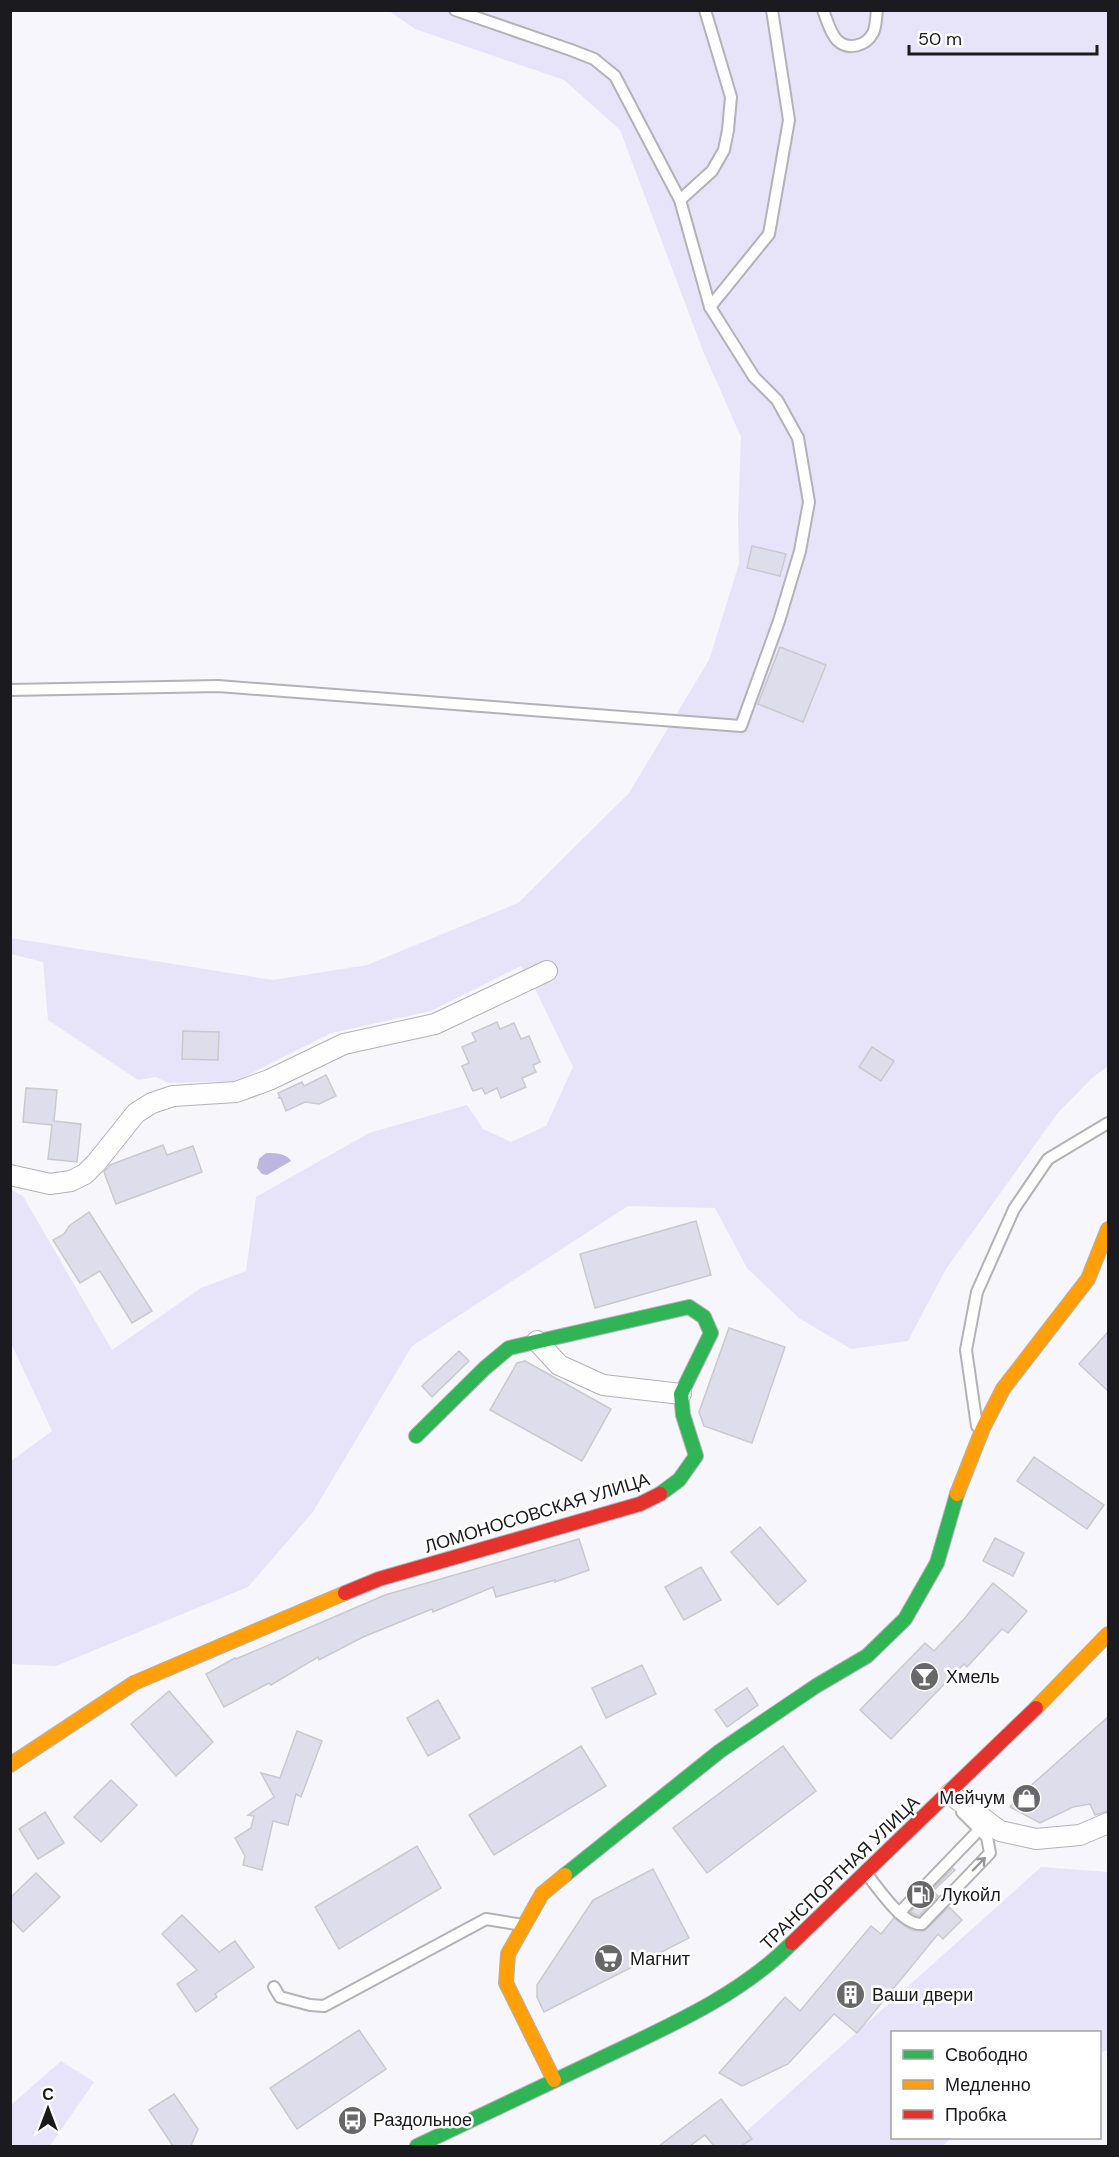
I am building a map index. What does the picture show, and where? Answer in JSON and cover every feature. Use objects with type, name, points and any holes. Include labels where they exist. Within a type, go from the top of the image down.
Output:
[{"type":"street","points":[[10,1175],[50,1184],[71,1181],[85,1174],[136,1113],[152,1103],[173,1096],[236,1092],[269,1080],[344,1044],[435,1024],[547,971]]},
{"type":"street","points":[[554,2080],[507,1983],[508,1954],[542,1893],[720,1751],[816,1686],[867,1656],[905,1619],[937,1563],[960,1488],[979,1438],[1003,1389],[1088,1279],[1108,1229]]},
{"type":"street","points":[[416,1436],[485,1368],[509,1348],[537,1341],[689,1307],[704,1317],[711,1333],[681,1394],[603,1385],[559,1365],[537,1341]]},
{"type":"street","name":"ЛОМОНОСОВСКАЯ УЛИЦА","points":[[10,1765],[134,1683],[379,1580],[630,1507],[663,1493],[684,1478],[696,1456],[683,1415],[681,1394]]},
{"type":"street","name":"ТРАНСПОРТНАЯ УЛИЦА","points":[[417,2146],[666,2027],[722,1997],[773,1962],[865,1871],[1010,1735],[1108,1634]]},
{"type":"street","points":[[948,1795],[1000,1831],[1036,1839],[1080,1835],[1108,1823]]},
{"type":"lane","points":[[10,690],[218,686],[741,726],[800,551],[809,502],[798,438],[777,400],[754,377],[710,307],[680,200],[615,76],[594,59],[455,10]]},
{"type":"lane","points":[[680,200],[712,171],[724,150],[728,130],[731,97],[705,10]]},
{"type":"lane","points":[[710,307],[769,234],[789,120],[772,10]]},
{"type":"lane","points":[[823,10],[837,40],[846,45],[856,46],[867,42],[874,32],[877,10]]},
{"type":"lane","points":[[979,1438],[966,1350],[977,1292],[1014,1209],[1048,1159],[1108,1123]]},
{"type":"lane","points":[[865,1871],[903,1918],[915,1925],[922,1924],[990,1853],[987,1837],[948,1795]]},
{"type":"lane","points":[[899,1913],[979,1830]]},
{"type":"lane","points":[[274,1987],[280,1997],[310,2005],[324,2006],[486,1918],[525,1925]]},
{"type":"shaded area","points":[[389,11],[1108,11],[1108,1066],[1092,1078],[1057,1114],[946,1269],[908,1341],[851,1349],[799,1318],[747,1268],[715,1208],[628,1206],[412,1346],[313,1512],[248,1587],[56,1666],[11,1664],[10,1462],[52,1431],[11,1343],[11,1190],[23,1196],[112,1350],[201,1288],[246,1271],[256,1197],[369,1133],[467,1105],[483,1129],[511,1142],[546,1126],[573,1067],[534,987],[521,966],[431,1011],[331,1033],[236,1081],[168,1083],[156,1077],[138,1080],[48,1020],[43,962],[11,954],[11,938],[273,980],[367,965],[518,903],[629,793],[709,660],[739,564],[741,437],[703,351],[620,130],[564,80],[415,29]]},
{"type":"shaded area","points":[[266,1153],[277,1153],[291,1161],[267,1175],[262,1174],[257,1168],[259,1159]]},
{"type":"shaded area","points":[[1041,1867],[1108,1872],[1108,2050],[1101,2053],[1101,2031],[891,2031],[891,2139],[951,2139],[942,2146],[730,2146]]},
{"type":"shaded area","points":[[61,2061],[94,2082],[50,2146],[11,2146],[11,2105]]},
{"type":"building","points":[[752,546],[786,554],[780,576],[747,568]]},
{"type":"building","points":[[780,647],[826,665],[803,722],[758,704]]},
{"type":"building","points":[[497,1022],[500,1029],[514,1023],[521,1039],[529,1036],[540,1062],[533,1065],[536,1072],[522,1078],[526,1087],[501,1098],[497,1088],[485,1094],[482,1088],[473,1091],[462,1066],[469,1063],[462,1047],[476,1041],[472,1033]]},
{"type":"building","points":[[183,1031],[219,1032],[218,1060],[182,1059]]},
{"type":"building","points":[[872,1047],[894,1061],[881,1081],[859,1067]]},
{"type":"building","points":[[326,1075],[336,1096],[319,1104],[305,1102],[286,1111],[281,1098],[278,1098],[280,1097],[278,1093],[302,1082],[304,1086]]},
{"type":"building","points":[[26,1088],[57,1090],[54,1121],[81,1124],[77,1162],[48,1159],[52,1125],[23,1122]]},
{"type":"building","points":[[163,1145],[167,1155],[193,1146],[202,1172],[116,1204],[104,1172],[110,1165]]},
{"type":"building","points":[[89,1212],[152,1311],[132,1323],[100,1271],[80,1283],[53,1240],[64,1234],[69,1226]]},
{"type":"building","points":[[696,1221],[711,1275],[595,1308],[580,1254]]},
{"type":"building","points":[[729,1328],[785,1347],[752,1443],[704,1426],[699,1412]]},
{"type":"building","points":[[1108,1332],[1108,1391],[1079,1364]]},
{"type":"building","points":[[459,1351],[469,1361],[432,1397],[422,1386]]},
{"type":"building","points":[[525,1361],[611,1409],[582,1461],[490,1410],[517,1363]]},
{"type":"building","points":[[1034,1457],[1104,1505],[1087,1529],[1017,1481]]},
{"type":"building","points":[[760,1527],[806,1581],[778,1605],[731,1552]]},
{"type":"building","points":[[995,1538],[1024,1553],[1013,1576],[983,1561]]},
{"type":"building","points":[[579,1539],[589,1570],[555,1582],[555,1580],[496,1597],[493,1587],[433,1612],[432,1609],[363,1637],[319,1660],[318,1657],[271,1685],[269,1683],[224,1707],[206,1674],[235,1658],[385,1595]]},
{"type":"building","points":[[701,1567],[721,1600],[684,1620],[665,1587]]},
{"type":"building","points":[[993,1583],[1027,1611],[1008,1633],[1002,1629],[967,1667],[964,1664],[891,1739],[860,1710],[925,1643],[934,1651]]},
{"type":"building","points":[[642,1665],[656,1694],[606,1718],[592,1688]]},
{"type":"building","points":[[747,1688],[758,1705],[727,1727],[715,1710]]},
{"type":"building","points":[[169,1691],[213,1742],[176,1776],[131,1724]]},
{"type":"building","points":[[438,1700],[460,1738],[428,1756],[407,1718]]},
{"type":"building","points":[[1108,1717],[1108,1811],[1095,1815],[1090,1804],[1073,1807],[1040,1823],[1010,1807],[1027,1789]]},
{"type":"building","points":[[297,1731],[322,1741],[301,1797],[296,1794],[288,1825],[273,1821],[262,1870],[243,1865],[245,1856],[235,1838],[251,1828],[254,1816],[248,1815],[274,1797],[261,1773],[280,1778]]},
{"type":"building","points":[[581,1746],[606,1786],[494,1855],[469,1815]]},
{"type":"building","points":[[783,1746],[816,1791],[707,1873],[673,1828]]},
{"type":"building","points":[[111,1780],[137,1805],[101,1842],[74,1817]]},
{"type":"building","points":[[45,1812],[64,1843],[38,1859],[19,1829]]},
{"type":"building","points":[[417,1846],[441,1888],[339,1949],[315,1907]]},
{"type":"building","points":[[953,1868],[955,1870],[933,1891],[938,1896],[919,1916],[910,1912]]},
{"type":"building","points":[[653,1869],[689,1938],[544,2012],[537,1997],[537,1985],[593,1900]]},
{"type":"building","points":[[36,1873],[60,1897],[23,1932],[10,1918],[10,1898]]},
{"type":"building","points":[[949,1907],[962,1920],[943,1939],[938,1934],[857,2033],[834,2014],[788,2064],[742,2086],[719,2073],[785,1997],[800,2011],[871,1926],[881,1934],[894,1918],[911,1930],[924,1931]]},
{"type":"building","points":[[182,1915],[219,1952],[235,1941],[254,1967],[215,1994],[217,1997],[196,2012],[177,1984],[197,1970],[162,1934]]},
{"type":"building","points":[[359,2030],[386,2069],[297,2129],[270,2088]]},
{"type":"building","points":[[174,2094],[198,2129],[191,2146],[173,2146],[149,2110]]},
{"type":"building","points":[[721,2099],[752,2139],[741,2146],[714,2146],[705,2135],[690,2146],[659,2146]]},
{"type":"traffic: fast","points":[[416,1436],[485,1368],[509,1348],[689,1307],[704,1317],[711,1333],[681,1394],[683,1415],[696,1456],[679,1480],[660,1494]]},
{"type":"traffic: fast","points":[[565,1875],[720,1751],[816,1686],[867,1656],[905,1619],[937,1563],[957,1494]]},
{"type":"traffic: fast","points":[[417,2146],[702,2008],[749,1979],[792,1943]]},
{"type":"traffic: slow","points":[[957,1494],[983,1428],[1003,1389],[1088,1279],[1108,1229]]},
{"type":"traffic: slow","points":[[10,1765],[134,1683],[345,1593]]},
{"type":"traffic: slow","points":[[1036,1708],[1108,1634]]},
{"type":"traffic: slow","points":[[554,2080],[506,1983],[508,1954],[542,1894],[565,1875]]},
{"type":"traffic: jam","points":[[345,1593],[379,1579],[640,1504],[660,1494]]},
{"type":"traffic: jam","points":[[792,1943],[1036,1708]]},
{"type":"place","name":"Хмель","points":[[925,1677]]},
{"type":"place","name":"Мейчум","points":[[1026,1798]]},
{"type":"place","name":"Лукойл","points":[[920,1895]]},
{"type":"place","name":"Магнит","points":[[609,1959]]},
{"type":"place","name":"Ваши двери","points":[[851,1995]]},
{"type":"place","name":"Раздольное","points":[[352,2120]]}]
